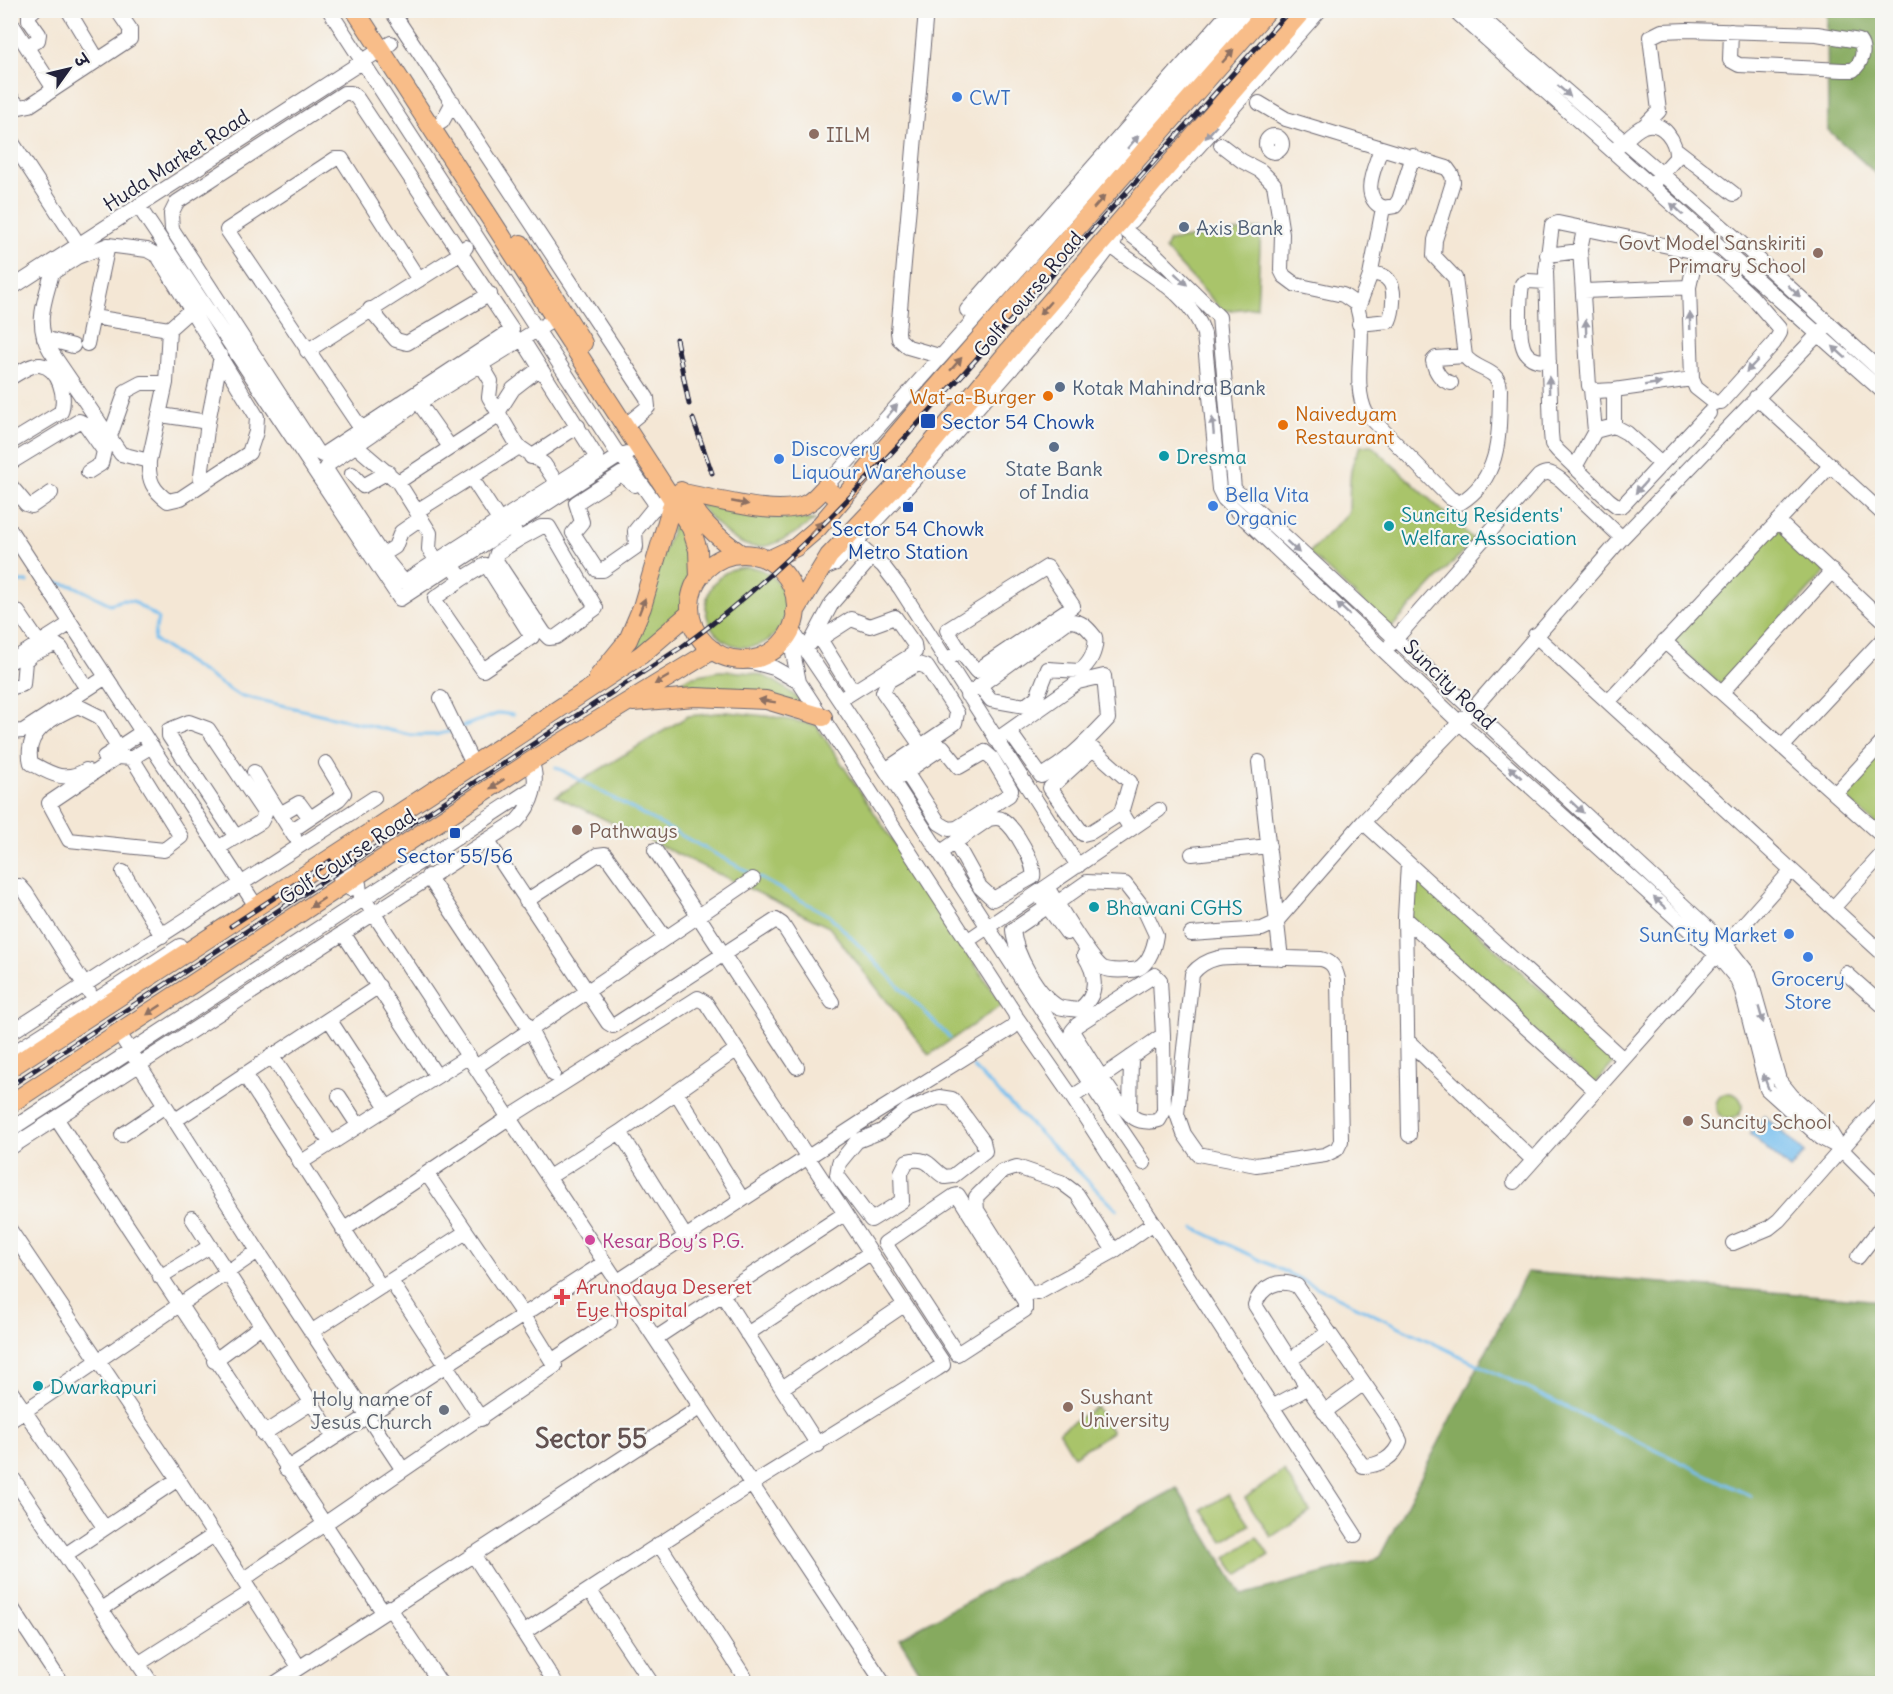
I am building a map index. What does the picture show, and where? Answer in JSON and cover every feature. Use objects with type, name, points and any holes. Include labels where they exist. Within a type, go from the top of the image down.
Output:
[{"type":"main road","points":[[355,10],[386,46],[442,122],[632,420],[667,501],[702,522],[717,538],[741,554],[768,560],[789,582],[794,596],[792,624],[770,652],[745,660],[728,658],[713,650],[698,634],[690,613],[691,595],[699,578],[717,560],[741,554]]},
{"type":"main road","points":[[370,10],[386,46],[553,320],[629,452],[691,528],[698,550],[699,578]]},
{"type":"main road","name":"Golf Course Road","points":[[768,560],[796,547],[817,529],[839,500],[1268,10]]},
{"type":"main road","name":"Golf Course Road","points":[[792,624],[819,570],[844,538],[903,478],[1107,243],[1303,10]]},
{"type":"main road","points":[[1052,256],[1058,227]]},
{"type":"main road","points":[[667,501],[793,508],[808,503],[825,487],[839,500]]},
{"type":"main road","points":[[582,693],[628,640],[642,607],[667,501]]},
{"type":"main road","name":"Golf Course Road","points":[[10,1068],[97,1005],[254,903],[333,855],[472,761],[641,655],[690,613]]},
{"type":"main road","name":"Golf Course Road","points":[[10,1104],[119,1033],[356,889],[531,761],[713,650]]},
{"type":"main road","points":[[620,706],[650,699],[766,699],[823,717]]},
{"type":"street","points":[[27,46],[38,40],[39,34],[29,20],[29,14],[34,10]]},
{"type":"street","points":[[68,10],[98,60]]},
{"type":"street","points":[[10,97],[20,107],[25,107],[131,36],[130,29],[117,10]]},
{"type":"street","points":[[329,10],[616,451],[629,452]]},
{"type":"street","points":[[392,10],[647,398],[646,411],[632,420]]},
{"type":"street","points":[[926,10],[898,339],[908,347],[939,356]]},
{"type":"street","points":[[967,310],[1231,10]]},
{"type":"street","points":[[825,487],[939,356],[1058,227],[1249,10]]},
{"type":"street","points":[[1320,10],[1120,227],[1153,252],[1219,317],[1232,482],[1236,492],[1306,559],[1396,637],[1749,974],[1779,1080],[1792,1096],[1827,1127],[1840,1148],[1882,1190]]},
{"type":"street","points":[[1454,10],[1497,42],[1656,180],[1818,334],[1882,391]]},
{"type":"street","points":[[1473,10],[1497,42]]},
{"type":"street","points":[[10,21],[54,89]]},
{"type":"street","points":[[1618,147],[1659,111],[1650,46],[1650,38],[1653,34],[1670,30],[1731,31],[1817,34],[1852,38],[1859,40],[1863,45],[1861,62],[1853,70],[1739,65],[1730,60],[1731,31]]},
{"type":"street","name":"Huda Market Road","points":[[10,289],[386,46]]},
{"type":"street","points":[[344,93],[351,93],[461,253],[511,325],[512,331],[324,454],[317,452],[171,229],[171,214],[174,205],[344,93]]},
{"type":"street","points":[[442,122],[453,102]]},
{"type":"street","points":[[1259,103],[1286,119],[1413,156],[1447,168],[1452,175],[1453,182],[1434,256],[1455,278],[1466,356],[1469,361],[1498,379],[1499,445],[1492,469],[1484,481],[1460,503],[1450,498],[1366,413],[1361,394],[1358,308],[1371,273],[1383,208]]},
{"type":"street","points":[[1261,171],[1271,151],[1281,148],[1281,140],[1277,136],[1286,119]]},
{"type":"street","points":[[1644,126],[1658,126],[1665,130],[1677,150],[1734,194]]},
{"type":"street","points":[[10,139],[80,245]]},
{"type":"street","points":[[1221,145],[1242,161],[1261,171],[1274,184],[1282,234],[1281,270],[1284,276],[1296,285],[1343,295],[1358,308]]},
{"type":"street","points":[[1381,148],[1369,191],[1373,202],[1383,208],[1395,206],[1399,200],[1413,156]]},
{"type":"street","points":[[1656,180],[1676,158],[1677,150]]},
{"type":"street","points":[[362,430],[227,230],[335,159],[345,161],[419,280]]},
{"type":"street","points":[[1656,180],[1740,242],[1882,372]]},
{"type":"street","points":[[139,207],[399,598],[406,598],[453,566],[516,533],[629,452]]},
{"type":"street","points":[[1558,223],[1584,230],[1653,241],[1697,252],[1725,272],[1752,297],[1779,328],[1780,333],[1774,343],[1629,501],[1617,506],[1552,444],[1547,255],[1552,225],[1558,223]]},
{"type":"street","points":[[307,351],[497,230]]},
{"type":"street","points":[[1575,467],[1595,431],[1592,389],[1587,379],[1584,291],[1580,251],[1584,230]]},
{"type":"street","points":[[819,570],[836,562],[856,542],[1051,323],[1107,243]]},
{"type":"street","name":"Suncity Road","points":[[1107,243],[1179,296],[1200,319],[1204,334],[1219,489],[1224,499],[1460,723],[1722,950],[1742,990],[1767,1089],[1821,1138],[1840,1148]]},
{"type":"street","points":[[87,344],[108,245]]},
{"type":"street","points":[[149,461],[121,454],[44,339],[40,322],[52,273],[77,257],[108,245],[122,245],[155,253],[254,411],[257,422],[256,432],[249,453],[181,498],[168,501],[154,491],[148,475],[166,383],[169,329]]},
{"type":"street","points":[[1547,255],[1580,251]]},
{"type":"street","points":[[1697,252],[1689,287],[1692,379],[1696,388],[1715,406],[1741,412]]},
{"type":"street","points":[[1359,324],[1389,321],[1392,316],[1392,286],[1384,276],[1371,273]]},
{"type":"street","points":[[1546,282],[1528,281],[1522,284],[1520,301],[1523,347],[1526,354],[1535,360],[1549,361]]},
{"type":"street","points":[[1584,291],[1689,287]]},
{"type":"street","points":[[370,309],[396,340],[407,344],[490,294]]},
{"type":"street","points":[[93,317],[169,329],[203,304]]},
{"type":"street","points":[[522,339],[597,458],[404,582],[382,555],[326,467],[419,403],[481,364],[553,320]]},
{"type":"street","points":[[1191,934],[1255,930],[1275,923],[1363,822],[1472,710],[1535,635],[1622,538],[1726,427],[1829,323]]},
{"type":"street","points":[[44,339],[73,346]]},
{"type":"street","points":[[200,484],[208,422],[221,356]]},
{"type":"street","points":[[1451,383],[1445,382],[1439,376],[1433,361],[1436,358],[1466,356]]},
{"type":"street","points":[[481,364],[491,381],[489,397],[519,447],[544,464],[558,484]]},
{"type":"street","points":[[10,378],[28,368],[38,365],[46,367],[63,389],[63,404],[61,412],[10,443]]},
{"type":"street","points":[[352,474],[363,486],[393,477],[450,447],[499,413],[513,389],[540,368]]},
{"type":"street","points":[[1592,389],[1614,390],[1692,379]]},
{"type":"street","points":[[109,439],[126,390],[141,383],[166,383]]},
{"type":"street","points":[[1614,390],[1614,426]]},
{"type":"street","points":[[1756,397],[1882,513]]},
{"type":"street","points":[[419,403],[450,447]]},
{"type":"street","points":[[1715,406],[1715,422],[1726,427]]},
{"type":"street","points":[[161,415],[208,422]]},
{"type":"street","points":[[10,463],[80,422],[85,424],[104,451],[100,464],[88,472]]},
{"type":"street","points":[[531,457],[578,426]]},
{"type":"street","points":[[1595,431],[1614,426],[1627,434],[1661,464]]},
{"type":"street","points":[[356,446],[371,461],[393,477],[430,532],[429,549],[437,561]]},
{"type":"street","points":[[382,555],[395,547],[401,532],[419,515],[471,477],[519,447]]},
{"type":"street","points":[[336,486],[371,461]]},
{"type":"street","points":[[1608,702],[1831,465]]},
{"type":"street","points":[[1385,650],[1545,472],[1550,472],[1561,480],[1622,538]]},
{"type":"street","points":[[621,474],[667,501],[635,531],[636,547],[603,570],[597,570],[573,533],[582,522],[576,503],[621,474]]},
{"type":"street","points":[[471,477],[499,520]]},
{"type":"street","points":[[10,485],[26,504],[32,506],[51,493]]},
{"type":"street","points":[[1778,521],[1882,619]]},
{"type":"street","points":[[549,526],[596,608],[556,637],[549,638],[544,633],[495,559],[497,553],[516,533],[549,526]]},
{"type":"street","points":[[10,530],[254,903],[472,761],[441,698]]},
{"type":"street","points":[[856,542],[873,556],[900,588],[1078,866]]},
{"type":"street","points":[[807,652],[832,603],[873,556]]},
{"type":"street","points":[[453,566],[462,579]]},
{"type":"street","points":[[485,566],[532,637],[483,670],[435,602],[435,598],[462,579],[485,566]]},
{"type":"street","points":[[1047,567],[1073,606],[976,671],[960,651],[947,630],[1047,567]]},
{"type":"street","points":[[1722,692],[1832,571]]},
{"type":"street","points":[[10,607],[18,612],[39,644]]},
{"type":"street","points":[[840,700],[853,692],[915,652],[914,644],[895,617],[870,626],[851,619],[820,639],[853,692]]},
{"type":"street","points":[[967,695],[1068,621],[1076,620],[1083,624],[1095,637],[1094,651],[1084,669],[1079,671],[1048,669],[1037,697],[1031,704],[1021,706],[997,702],[987,697],[980,686]]},
{"type":"street","points":[[10,662],[71,623]]},
{"type":"street","points":[[792,624],[807,652],[840,700],[896,774],[939,823],[949,829],[968,821],[1009,795],[1011,790],[992,758],[985,752],[959,767],[943,747],[896,774]]},
{"type":"street","points":[[792,624],[799,682]]},
{"type":"street","points":[[1535,635],[1882,953]]},
{"type":"street","points":[[1783,746],[1882,640]]},
{"type":"street","points":[[1664,641],[1882,836]]},
{"type":"street","points":[[10,688],[23,684],[25,661],[32,654],[55,644],[61,648],[87,689]]},
{"type":"street","points":[[945,661],[960,651]]},
{"type":"street","points":[[745,660],[774,668],[799,682],[1017,1018],[1072,1097],[1355,1535]]},
{"type":"street","points":[[896,774],[921,746],[955,723],[957,712],[927,667],[918,664],[888,681],[884,692],[921,746]]},
{"type":"street","points":[[996,740],[1078,682],[1104,676],[1108,719],[1088,741],[1052,771],[1041,776],[1010,731]]},
{"type":"street","points":[[10,732],[23,731],[106,677]]},
{"type":"street","points":[[118,748],[100,717],[78,706],[62,713],[38,731],[31,743],[29,754],[31,763],[50,773],[74,778],[142,732]]},
{"type":"street","points":[[218,848],[261,822],[265,814],[208,729],[189,722],[174,727],[169,730],[169,736],[236,837]]},
{"type":"street","points":[[1835,794],[1882,743]]},
{"type":"street","points":[[132,758],[181,832],[181,837],[164,850],[69,840],[49,803],[117,757],[132,758],[152,746]]},
{"type":"street","points":[[1121,813],[1091,832],[1083,834],[1050,788],[1093,750],[1130,782],[1121,813],[1131,829]]},
{"type":"street","points":[[10,1148],[487,840],[522,814],[536,774],[531,761]]},
{"type":"street","points":[[1259,762],[1275,923],[1281,959]]},
{"type":"street","points":[[291,831],[344,793],[326,763]]},
{"type":"street","points":[[254,772],[300,845]]},
{"type":"street","points":[[896,774],[988,927],[1107,1096],[1144,1163]]},
{"type":"street","points":[[10,1130],[131,1052],[356,889],[533,788]]},
{"type":"street","points":[[10,1033],[374,798]]},
{"type":"street","points":[[280,814],[299,803],[310,818]]},
{"type":"street","points":[[967,941],[1159,810]]},
{"type":"street","points":[[941,852],[955,842],[989,819],[1003,820],[1033,860],[1035,870],[1033,877],[993,900],[980,887],[955,842]]},
{"type":"street","points":[[1363,822],[1623,1059]]},
{"type":"street","points":[[487,840],[586,991],[608,1023],[613,1026],[723,952],[777,920],[782,924],[832,1002]]},
{"type":"street","points":[[1192,854],[1269,846]]},
{"type":"street","points":[[655,850],[797,1067]]},
{"type":"street","points":[[526,901],[597,855],[605,854],[665,938]]},
{"type":"street","points":[[1834,908],[1882,854]]},
{"type":"street","points":[[333,855],[375,913],[884,1683]]},
{"type":"street","points":[[1408,863],[1405,918],[1410,1135]]},
{"type":"street","points":[[1514,1182],[1791,871]]},
{"type":"street","points":[[123,872],[162,936]]},
{"type":"street","points":[[428,876],[529,1029],[553,1074]]},
{"type":"street","points":[[300,1163],[436,1075],[473,1061],[529,1029],[753,879]]},
{"type":"street","points":[[1042,890],[1052,905],[1092,970],[1095,986],[1092,998],[1078,1010],[1060,1007],[1048,998],[1018,954],[1013,930],[1052,905],[1087,882],[1125,884],[1143,907],[1156,935],[1145,963],[1137,970],[1111,970],[1101,967],[1052,905]]},
{"type":"street","points":[[10,886],[20,886],[26,893],[97,1005],[10,1055]]},
{"type":"street","points":[[1405,918],[1595,1090]]},
{"type":"street","points":[[1255,930],[1256,957]]},
{"type":"street","points":[[344,933],[436,1075]]},
{"type":"street","points":[[1212,958],[1281,959],[1322,959],[1330,961],[1335,968],[1338,979],[1341,1141],[1336,1149],[1325,1155],[1256,1165],[1198,1154],[1184,1134],[1177,1114],[1192,974],[1200,965],[1212,958]]},
{"type":"street","points":[[1846,973],[1882,1005]]},
{"type":"street","points":[[1097,1081],[1072,1029],[1152,975],[1160,980],[1163,1116],[1155,1122],[1130,1115],[1107,1096]]},
{"type":"street","points":[[174,1121],[379,986]]},
{"type":"street","points":[[343,1230],[510,1117],[698,998],[706,1003],[943,1365],[752,1484],[523,1633]]},
{"type":"street","points":[[618,1281],[876,1112],[1012,1028],[1017,1018]]},
{"type":"street","points":[[329,1019],[386,1106]]},
{"type":"street","points":[[119,1033],[258,1251],[403,1470]]},
{"type":"street","points":[[1072,1097],[1163,1035]]},
{"type":"street","points":[[1407,1040],[1533,1160]]},
{"type":"street","points":[[549,1177],[620,1132],[736,1050]]},
{"type":"street","points":[[271,1055],[330,1143]]},
{"type":"street","points":[[1130,1115],[1131,1057]]},
{"type":"street","points":[[244,1074],[343,1230],[447,1366],[481,1419]]},
{"type":"street","points":[[676,1092],[742,1199]]},
{"type":"street","points":[[339,1096],[358,1125]]},
{"type":"street","points":[[1082,1113],[1107,1096]]},
{"type":"street","points":[[939,1097],[951,1099],[983,1141],[985,1151],[953,1176],[945,1178],[932,1163],[919,1159],[907,1161],[901,1173],[902,1201],[871,1220],[837,1175],[839,1163],[847,1150],[857,1141],[886,1127],[907,1110],[939,1097]]},
{"type":"street","points":[[1733,1243],[1769,1228],[1882,1103]]},
{"type":"street","points":[[122,1135],[165,1106]]},
{"type":"street","points":[[876,1112],[886,1127]]},
{"type":"street","points":[[56,1118],[286,1469],[441,1683]]},
{"type":"street","points":[[620,1132],[685,1236]]},
{"type":"street","points":[[1114,1251],[1077,1194],[1060,1182],[1017,1167],[1001,1172],[976,1197],[977,1210],[1029,1293],[1038,1293],[1114,1251],[1152,1224]]},
{"type":"street","points":[[244,1579],[553,1370],[555,1366],[554,1360],[427,1174]]},
{"type":"street","points":[[954,1196],[958,1196],[1026,1302],[1024,1310],[957,1353],[924,1304],[885,1242],[954,1196]]},
{"type":"street","points":[[656,1338],[844,1214]]},
{"type":"street","points":[[192,1218],[226,1274],[333,1436]]},
{"type":"street","points":[[1858,1257],[1882,1226]]},
{"type":"street","points":[[10,1230],[178,1479],[299,1666]]},
{"type":"street","points":[[311,1332],[466,1232]]},
{"type":"street","points":[[160,1277],[209,1246]]},
{"type":"street","points":[[10,1421],[98,1363],[258,1251]]},
{"type":"street","points":[[747,1334],[870,1253]]},
{"type":"street","points":[[286,1469],[333,1436],[447,1366],[605,1262]]},
{"type":"street","points":[[1278,1281],[1297,1286],[1329,1332],[1397,1432],[1400,1441],[1396,1451],[1375,1466],[1363,1466],[1290,1360],[1255,1305],[1258,1295],[1278,1281]]},
{"type":"street","points":[[782,1388],[905,1306],[916,1292]]},
{"type":"street","points":[[722,1294],[818,1444]]},
{"type":"street","points":[[905,1306],[924,1304]]},
{"type":"street","points":[[554,1360],[610,1322]]},
{"type":"street","points":[[214,1360],[261,1326]]},
{"type":"street","points":[[1290,1360],[1329,1332]]},
{"type":"street","points":[[1324,1412],[1364,1383]]},
{"type":"street","points":[[1272,1407],[1300,1392],[1306,1385]]},
{"type":"street","points":[[10,1390],[104,1527]]},
{"type":"street","points":[[263,1434],[311,1403]]},
{"type":"street","points":[[274,1683],[701,1407]]},
{"type":"street","points":[[10,1474],[152,1683]]},
{"type":"street","points":[[65,1555],[178,1479]]},
{"type":"street","points":[[102,1609],[214,1535]]},
{"type":"street","points":[[660,1544],[749,1683]]},
{"type":"street","points":[[473,1554],[556,1683]]},
{"type":"street","points":[[590,1591],[652,1683]]},
{"type":"street","points":[[138,1664],[251,1592]]},
{"type":"street","points":[[10,1605],[62,1683]]},
{"type":"green space","points":[[1827,11],[1882,11],[1882,179],[1828,130]]},
{"type":"green space","points":[[1261,228],[1257,307],[1223,311],[1165,249],[1169,241]]},
{"type":"green space","points":[[1371,445],[1474,540],[1391,628],[1309,553],[1349,512],[1353,461],[1361,446]]},
{"type":"green space","points":[[697,503],[760,516],[815,520],[778,542],[764,546],[751,546],[739,542],[727,533]]},
{"type":"green space","points":[[675,521],[694,557],[693,574],[680,616],[624,661]]},
{"type":"green space","points":[[1777,527],[1826,571],[1722,686],[1670,640]]},
{"type":"green space","points":[[746,567],[761,570],[774,579],[783,592],[786,607],[783,622],[774,635],[761,644],[746,647],[731,644],[718,635],[709,622],[706,607],[709,592],[718,579],[731,570]]},
{"type":"green space","points":[[719,671],[745,672],[764,676],[781,685],[802,702],[662,693],[689,677]]},
{"type":"green space","points":[[727,712],[775,717],[816,725],[1002,1005],[929,1055],[829,927],[556,796],[688,716]]},
{"type":"green space","points":[[1882,749],[1882,830],[1841,794]]},
{"type":"green space","points":[[1412,873],[1617,1059],[1594,1085],[1410,917]]},
{"type":"green space","points":[[1729,1093],[1738,1097],[1742,1106],[1738,1115],[1729,1119],[1720,1115],[1716,1106],[1720,1097]]},
{"type":"green space","points":[[1527,1272],[1882,1301],[1882,1683],[927,1683],[899,1638],[1177,1488],[1242,1595],[1379,1558]]},
{"type":"green space","points":[[1096,1407],[1112,1432],[1074,1456],[1059,1431]]},
{"type":"green space","points":[[1284,1471],[1310,1511],[1271,1537],[1245,1498]]},
{"type":"green space","points":[[1228,1494],[1249,1525],[1223,1541],[1202,1510]]},
{"type":"green space","points":[[1257,1537],[1269,1555],[1238,1575],[1226,1558]]},
{"type":"water","points":[[1764,1116],[1805,1153],[1790,1169],[1750,1134]]},
{"type":"waterway","points":[[10,582],[28,582]]},
{"type":"waterway","points":[[52,582],[74,586],[110,604],[123,600],[133,601],[158,618],[156,628]]},
{"type":"waterway","points":[[155,631],[154,640],[238,695],[410,735],[435,735],[452,731]]},
{"type":"waterway","points":[[461,727],[500,713],[513,715]]},
{"type":"waterway","points":[[556,767],[752,874]]},
{"type":"waterway","points":[[758,877],[830,916],[950,1038]]},
{"type":"waterway","points":[[973,1067],[1117,1210]]},
{"type":"waterway","points":[[1194,1228],[1751,1496]]},
{"type":"railway","points":[[10,1086],[683,646],[725,614],[803,545],[840,508],[1290,10]]},
{"type":"railway","points":[[676,339],[689,404]]},
{"type":"railway","points":[[693,419],[712,473]]},
{"type":"railway","points":[[231,926],[330,861]]},
{"type":"place","name":"CWT","points":[[957,97]]},
{"type":"place","name":"IILM","points":[[814,134]]},
{"type":"place","name":"Axis Bank","points":[[1184,227]]},
{"type":"place","name":"Govt Model Sanskiriti Primary School","points":[[1818,253]]},
{"type":"place","name":"Kotak Mahindra Bank","points":[[1060,387]]},
{"type":"place","name":"Wat-a-Burger","points":[[1048,396]]},
{"type":"place","name":"Sector 54 Chowk","points":[[928,421]]},
{"type":"place","name":"Naivedyam Restaurant","points":[[1283,425]]},
{"type":"place","name":"State Bank of India","points":[[1054,447]]},
{"type":"place","name":"Dresma","points":[[1164,456]]},
{"type":"place","name":"Discovery Liquour Warehouse","points":[[779,459]]},
{"type":"place","name":"Bella Vita Organic","points":[[1213,506]]},
{"type":"place","name":"Sector 54 Chowk Metro Station","points":[[908,507]]},
{"type":"place","name":"Suncity Residents' Welfare Association","points":[[1389,526]]},
{"type":"place","name":"Pathways","points":[[577,830]]},
{"type":"place","name":"Sector 55/56","points":[[455,833]]},
{"type":"place","name":"Bhawani CGHS","points":[[1094,907]]},
{"type":"place","name":"SunCity Market","points":[[1789,934]]},
{"type":"place","name":"Grocery Store","points":[[1808,957]]},
{"type":"place","name":"Suncity School","points":[[1688,1121]]},
{"type":"place","name":"Kesar Boy’s P.G.","points":[[590,1240]]},
{"type":"place","name":"Arunodaya Deseret Eye Hospital","points":[[562,1297]]},
{"type":"place","name":"Dwarkapuri","points":[[38,1386]]},
{"type":"place","name":"Sushant University","points":[[1068,1407]]},
{"type":"place","name":"Holy name of Jesus Church","points":[[444,1410]]},
{"type":"district","name":"Sector 55","points":[[591,1438]]}]
